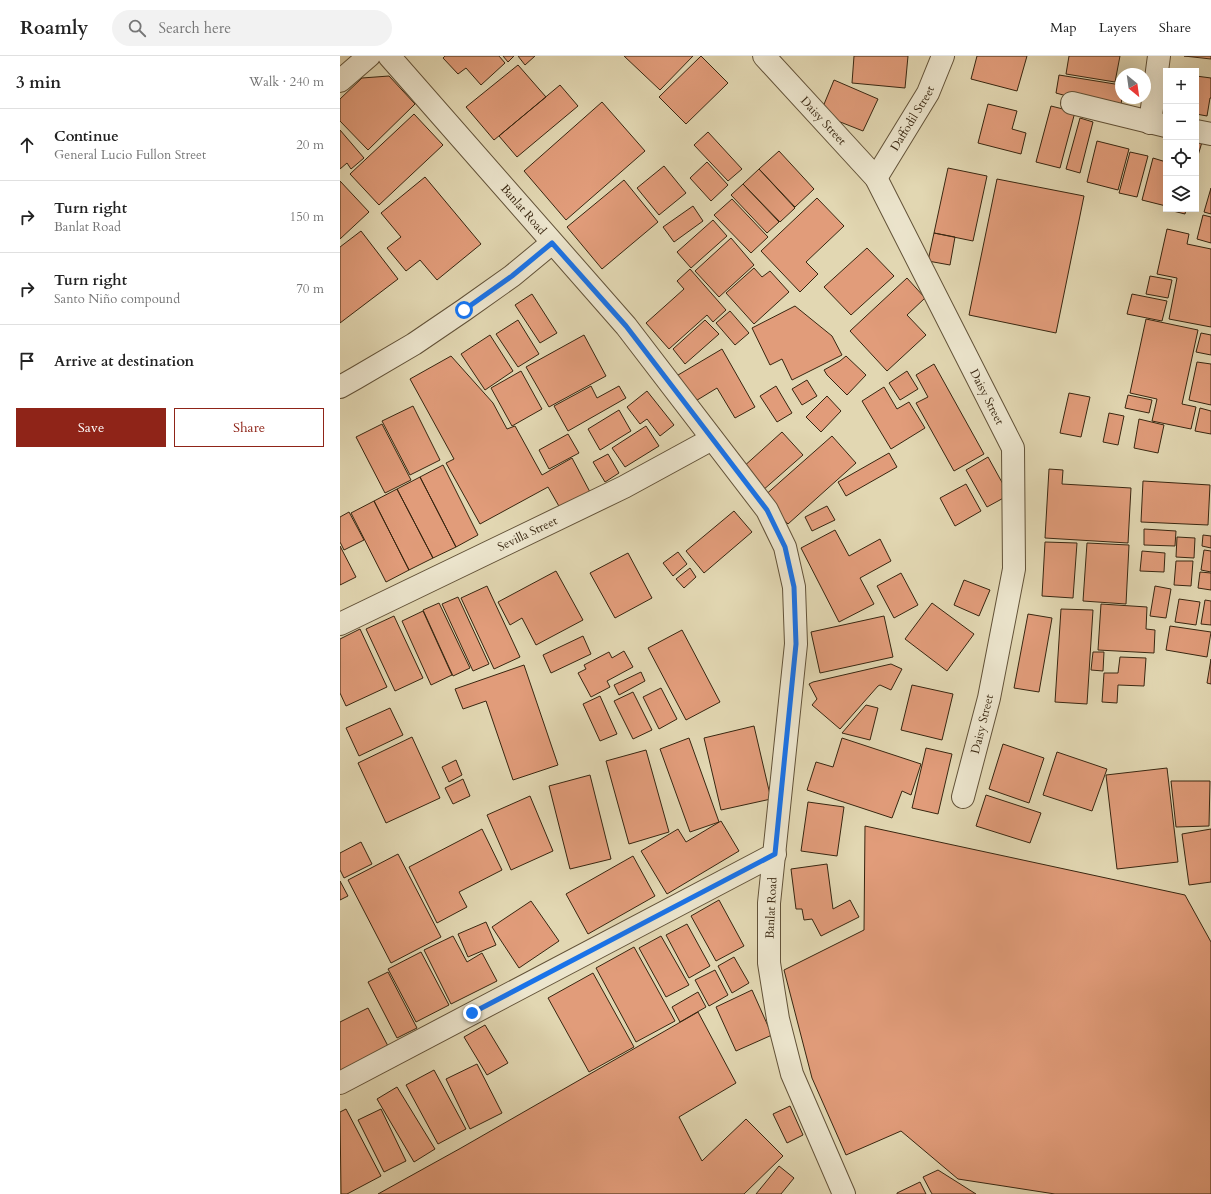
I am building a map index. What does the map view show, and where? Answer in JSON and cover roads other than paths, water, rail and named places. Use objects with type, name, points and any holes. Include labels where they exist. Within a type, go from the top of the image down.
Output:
[{"type":"street","points":[[340,81],[369,56]]},
{"type":"street","name":"Banlat Road","points":[[389,56],[626,326],[767,510],[785,547],[794,587],[796,644],[770,903],[769,963],[778,1019],[792,1074],[839,1191]]},
{"type":"street","name":"Daisy Street","points":[[764,56],[876,178],[1013,448],[1014,569],[989,698],[963,797]]},
{"type":"street","name":"Daffodil Street","points":[[876,178],[928,93],[943,56]]},
{"type":"street","points":[[1072,103],[1158,124],[1159,56]]},
{"type":"street","points":[[1199,132],[1211,134]]},
{"type":"street","points":[[340,387],[414,344],[458,315],[512,276],[552,243]]},
{"type":"street","name":"Sevilla Street","points":[[340,624],[624,487],[712,439]]},
{"type":"street","points":[[340,1083],[775,854]]}]
